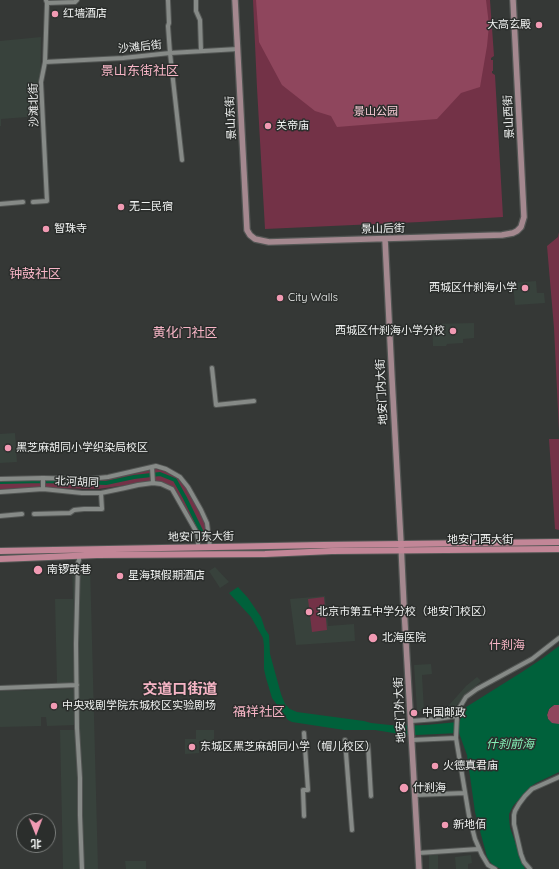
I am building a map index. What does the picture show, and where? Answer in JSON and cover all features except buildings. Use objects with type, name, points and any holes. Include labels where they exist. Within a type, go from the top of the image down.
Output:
[{"type":"main road","name":"地安门西大街","points":[[401,547],[559,542]]},
{"type":"main road","name":"地安门东大街","points":[[0,551],[198,547],[401,547]]},
{"type":"main road","name":"地安门西大街","points":[[401,547],[559,549]]},
{"type":"main road","name":"地安门东大街","points":[[0,559],[112,555],[265,554],[401,547]]},
{"type":"street","points":[[46,1],[75,2],[77,0]]},
{"type":"street","points":[[168,0],[170,53],[182,160]]},
{"type":"street","points":[[196,0],[196,11],[200,20],[201,51]]},
{"type":"street","name":"景山东街","points":[[235,0],[246,219],[247,230],[250,235]]},
{"type":"street","name":"景山西街","points":[[513,0],[524,218],[521,227],[517,231]]},
{"type":"street","name":"沙滩北街","points":[[33,202],[47,201],[41,82],[45,62],[46,1]]},
{"type":"street","name":"沙滩后街","points":[[45,62],[123,58],[170,53],[238,49]]},
{"type":"street","points":[[0,204],[24,202]]},
{"type":"street","name":"景山后街","points":[[250,235],[254,239],[269,242],[502,235],[517,231]]},
{"type":"street","name":"地安门内大街","points":[[385,239],[401,547]]},
{"type":"street","points":[[212,368],[216,405],[254,401]]},
{"type":"street","points":[[0,479],[89,479],[108,477],[156,466],[166,469],[180,477],[188,487],[207,523],[210,548]]},
{"type":"street","points":[[152,467],[153,483],[161,484],[172,489],[197,533],[198,547]]},
{"type":"street","points":[[43,478],[43,489]]},
{"type":"street","name":"北河胡同","points":[[0,492],[43,489],[82,493],[101,493],[153,483]]},
{"type":"street","points":[[34,514],[70,513],[74,510],[102,509],[101,493]]},
{"type":"street","points":[[0,516],[22,514]]},
{"type":"street","name":"地安门外大街","points":[[401,547],[418,869]]},
{"type":"street","points":[[79,556],[76,644],[77,728],[80,778],[82,869]]},
{"type":"street","points":[[495,869],[488,865],[479,849],[469,816],[456,738],[458,710],[466,696],[532,659],[559,638]]},
{"type":"street","points":[[0,688],[77,685]]},
{"type":"street","points":[[411,721],[457,716]]},
{"type":"street","points":[[304,733],[308,790],[303,790],[304,816]]},
{"type":"street","points":[[412,740],[456,738]]},
{"type":"street","points":[[345,740],[352,830]]},
{"type":"street","points":[[368,744],[371,796]]},
{"type":"street","points":[[530,869],[524,862],[521,854],[514,824],[515,811],[525,796],[532,789],[559,777]]},
{"type":"street","points":[[415,795],[465,794]]},
{"type":"street","points":[[418,853],[479,849]]},
{"type":"shaded area","points":[[41,37],[40,116],[1,119],[0,126],[0,41]]},
{"type":"shaded area","name":"西城区什刹海小学","points":[[536,281],[537,293],[544,293],[545,303],[515,305],[513,283]]},
{"type":"shaded area","name":"西城区什刹海小学分校","points":[[474,323],[474,338],[463,339],[463,343],[447,344],[446,346],[433,346],[432,324]]},
{"type":"shaded area","name":"黑芝麻胡同小学织染局校区","points":[[15,433],[17,462],[0,463],[0,434]]},
{"type":"shaded area","name":"南锣鼓巷","points":[[72,564],[90,564],[98,869],[63,869],[60,730],[75,730],[75,725],[47,726],[46,717],[41,717],[41,726],[0,727],[0,691],[73,689],[73,683],[57,683],[55,599],[73,599]]},
{"type":"shaded area","points":[[215,567],[229,582],[220,588],[209,571]]},
{"type":"shaded area","name":"北京市第五中学分校（地安门校区）","points":[[325,596],[328,626],[354,624],[355,641],[296,645],[290,599]]},
{"type":"shaded area","points":[[431,664],[432,674],[422,675],[424,711],[417,711],[414,665]]},
{"type":"shaded area","points":[[477,677],[481,681],[445,717],[441,717],[440,709],[448,708],[466,686]]},
{"type":"shaded area","name":"东城区黑芝麻胡同小学（帽儿校区）","points":[[196,730],[214,730],[214,741],[199,741],[199,753],[185,754],[185,739],[196,739]]},
{"type":"shaded area","points":[[429,854],[438,855],[438,869],[429,869]]},
{"type":"shaded area","points":[[471,855],[472,863],[468,864],[468,869],[456,869],[455,857]]},
{"type":"shaded area","points":[[125,861],[146,861],[146,869],[126,869]]},
{"type":"green space","name":"景山公园","points":[[253,0],[490,0],[494,56],[491,60],[493,60],[492,73],[495,75],[503,217],[265,229]]},
{"type":"green space","points":[[256,0],[486,0],[489,25],[480,87],[461,93],[437,119],[337,127],[331,116],[315,111],[282,85],[259,42]]},
{"type":"green space","points":[[559,232],[559,431],[554,328],[547,246],[558,237]]},
{"type":"green space","points":[[549,439],[559,439],[559,530],[555,529]]},
{"type":"green space","points":[[156,469],[166,471],[177,476],[184,484],[205,523],[206,539],[199,539],[169,486],[160,482],[148,482],[98,489],[0,489],[0,480],[105,479]]},
{"type":"green space","points":[[324,597],[327,630],[312,632],[308,599]]},
{"type":"green space","points":[[554,705],[559,705],[559,724],[552,724],[548,719],[547,715],[549,709]]},
{"type":"water","name":"什刹前海","points":[[238,587],[248,598],[261,617],[265,629],[269,635],[270,654],[281,694],[285,704],[290,709],[297,712],[399,726],[458,722],[460,721],[463,709],[522,672],[559,646],[559,705],[554,705],[551,707],[547,715],[548,719],[552,723],[559,724],[559,772],[530,787],[513,806],[509,814],[510,828],[525,869],[501,869],[494,866],[487,857],[475,812],[467,755],[459,733],[406,735],[375,730],[344,730],[292,722],[288,720],[272,698],[264,669],[263,638],[251,617],[229,593]]},
{"type":"waterway","points":[[0,482],[42,481],[106,483],[134,477],[160,474],[175,480],[205,539]]},
{"type":"place","name":"红墙酒店","points":[[55,14]]},
{"type":"place","name":"大高玄殿","points":[[539,25]]},
{"type":"place","name":"关帝庙","points":[[268,126]]},
{"type":"place","name":"无二民宿","points":[[121,207]]},
{"type":"place","name":"智珠寺","points":[[46,229]]},
{"type":"place","name":"西城区什刹海小学","points":[[525,288]]},
{"type":"place","name":"City Walls","points":[[280,298]]},
{"type":"place","name":"西城区什刹海小学分校","points":[[453,331]]},
{"type":"place","name":"黑芝麻胡同小学织染局校区","points":[[8,448]]},
{"type":"place","name":"南锣鼓巷","points":[[38,570]]},
{"type":"place","name":"星海琪假期酒店","points":[[120,576]]},
{"type":"place","name":"北京市第五中学分校（地安门校区）","points":[[309,612]]},
{"type":"place","name":"北海医院","points":[[373,638]]},
{"type":"place","name":"中央戏剧学院东城校区实验剧场","points":[[54,706]]},
{"type":"place","name":"中国邮政","points":[[414,713]]},
{"type":"place","name":"东城区黑芝麻胡同小学（帽儿校区）","points":[[192,747]]},
{"type":"place","name":"火德真君庙","points":[[435,766]]},
{"type":"place","name":"什刹海","points":[[404,788]]},
{"type":"place","name":"新地佰","points":[[445,825]]},
{"type":"district","name":"景山东街社区","points":[[140,71]]},
{"type":"district","name":"钟鼓社区","points":[[35,274]]},
{"type":"district","name":"黄化门社区","points":[[185,333]]},
{"type":"district","name":"什刹海","points":[[507,645]]},
{"type":"district","name":"交道口街道","points":[[180,689]]},
{"type":"district","name":"福祥社区","points":[[259,712]]}]
